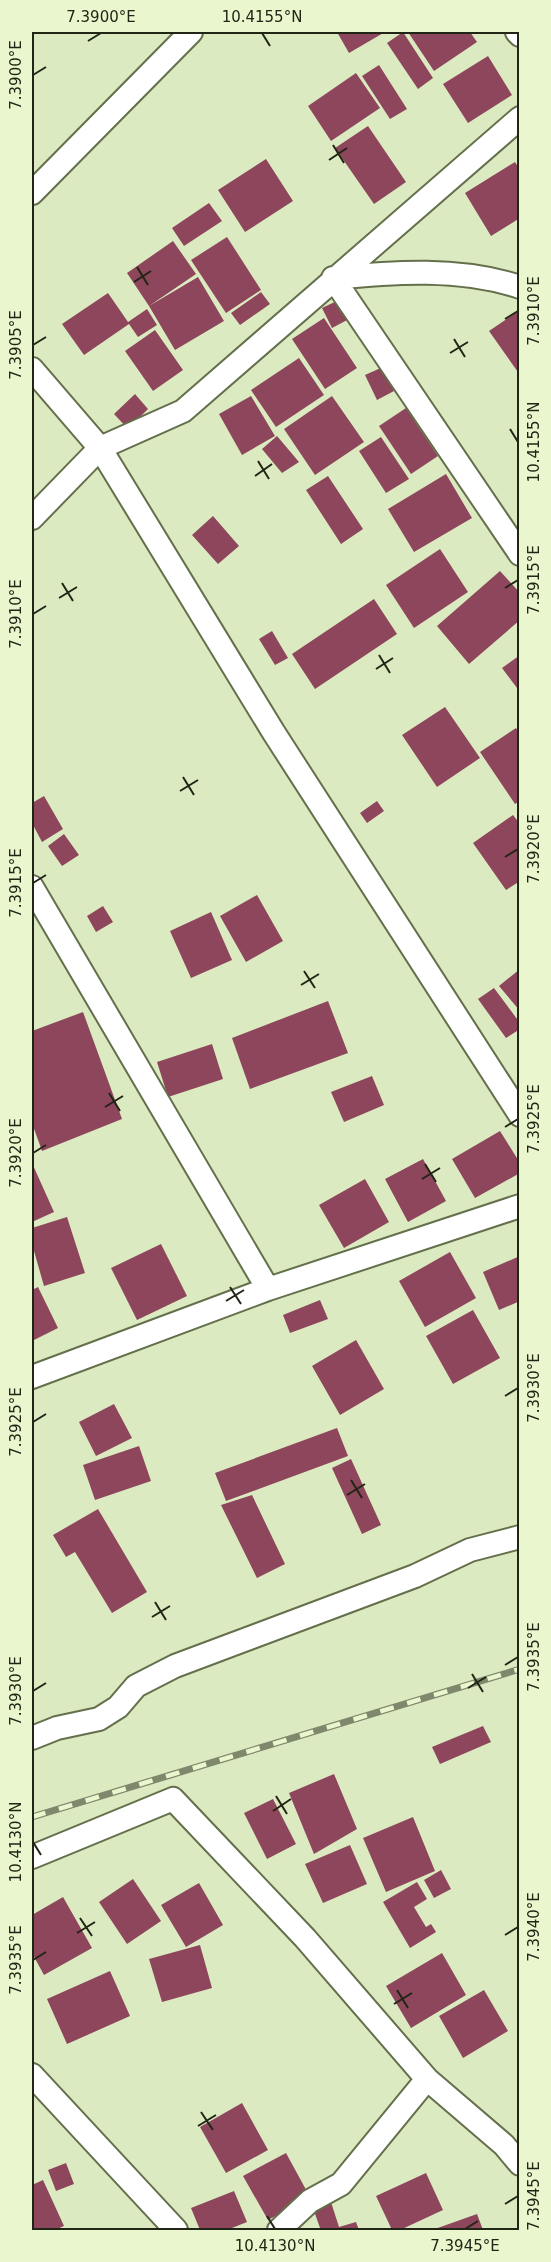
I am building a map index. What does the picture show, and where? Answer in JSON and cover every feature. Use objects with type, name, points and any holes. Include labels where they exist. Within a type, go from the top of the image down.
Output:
[{"type":"street","points":[[32,193],[190,32]]},
{"type":"street","points":[[32,518],[100,448],[183,411],[519,118]]},
{"type":"street","points":[[333,278],[386,273],[432,274],[497,279],[519,287]]},
{"type":"street","points":[[333,278],[519,554]]},
{"type":"street","points":[[32,369],[100,448],[274,733],[519,1115]]},
{"type":"street","points":[[32,887],[268,1289]]},
{"type":"street","points":[[32,1377],[268,1289],[519,1206]]},
{"type":"street","points":[[32,1738],[57,1728],[99,1719],[118,1707],[136,1686],[175,1666],[415,1576],[470,1550],[519,1537]]},
{"type":"street","points":[[32,1857],[173,1799],[305,1938],[427,2079],[512,2142],[519,2164]]},
{"type":"street","points":[[32,2075],[176,2230]]},
{"type":"street","points":[[279,2230],[310,2201],[341,2184],[427,2079]]},
{"type":"building","points":[[337,32],[385,32],[349,53]]},
{"type":"building","points":[[403,32],[433,78],[418,89],[387,43]]},
{"type":"building","points":[[408,32],[470,32],[477,42],[434,71]]},
{"type":"building","points":[[488,56],[512,95],[468,123],[443,84]]},
{"type":"building","points":[[379,65],[407,109],[390,119],[362,76]]},
{"type":"building","points":[[356,73],[380,108],[331,141],[308,106]]},
{"type":"building","points":[[368,126],[406,182],[374,204],[335,148]]},
{"type":"building","points":[[266,159],[293,201],[245,232],[218,190]]},
{"type":"building","points":[[515,162],[520,170],[520,218],[491,236],[465,193]]},
{"type":"building","points":[[209,203],[222,221],[184,246],[172,228]]},
{"type":"building","points":[[227,237],[261,290],[226,313],[191,260]]},
{"type":"building","points":[[173,241],[196,274],[149,306],[127,273]]},
{"type":"building","points":[[198,277],[224,321],[175,350],[149,306]]},
{"type":"building","points":[[261,292],[270,304],[240,325],[231,313]]},
{"type":"building","points":[[108,293],[128,322],[147,309],[157,325],[138,337],[129,324],[84,355],[62,324]]},
{"type":"building","points":[[341,299],[351,318],[332,328],[322,308]]},
{"type":"building","points":[[520,310],[520,375],[489,331]]},
{"type":"building","points":[[324,318],[357,368],[325,389],[292,339]]},
{"type":"building","points":[[155,330],[183,370],[153,391],[125,351]]},
{"type":"building","points":[[299,358],[324,395],[276,427],[251,390]]},
{"type":"building","points":[[383,367],[394,391],[377,400],[365,375]]},
{"type":"building","points":[[135,394],[148,409],[128,429],[114,414]]},
{"type":"building","points":[[251,396],[275,436],[242,455],[219,414]]},
{"type":"building","points":[[332,396],[364,442],[315,475],[284,429]]},
{"type":"building","points":[[406,408],[438,456],[411,474],[379,426]]},
{"type":"building","points":[[277,436],[299,462],[282,473],[262,449]]},
{"type":"building","points":[[381,437],[409,479],[386,493],[359,451]]},
{"type":"building","points":[[446,474],[472,518],[414,552],[388,509]]},
{"type":"building","points":[[328,476],[363,529],[341,544],[306,490]]},
{"type":"building","points":[[213,516],[239,546],[218,564],[192,535]]},
{"type":"building","points":[[440,549],[468,592],[414,628],[386,585]]},
{"type":"building","points":[[500,571],[520,593],[520,620],[469,664],[437,626]]},
{"type":"building","points":[[374,599],[397,634],[315,689],[292,654]]},
{"type":"building","points":[[272,631],[288,658],[275,665],[259,639]]},
{"type":"building","points":[[520,655],[520,692],[502,668]]},
{"type":"building","points":[[445,707],[480,758],[437,787],[402,735]]},
{"type":"building","points":[[516,728],[520,734],[520,801],[515,804],[480,752]]},
{"type":"building","points":[[44,796],[63,829],[42,842],[32,823],[32,803]]},
{"type":"building","points":[[377,801],[384,811],[367,823],[360,813]]},
{"type":"building","points":[[513,815],[520,824],[520,881],[506,890],[473,843]]},
{"type":"building","points":[[64,834],[79,855],[62,866],[48,846]]},
{"type":"building","points":[[257,895],[283,941],[246,962],[220,916]]},
{"type":"building","points":[[103,906],[113,922],[96,932],[87,916]]},
{"type":"building","points":[[211,912],[232,960],[191,978],[170,931]]},
{"type":"building","points":[[520,969],[520,1011],[499,986]]},
{"type":"building","points":[[494,988],[520,1023],[520,1029],[506,1038],[478,999]]},
{"type":"building","points":[[328,1001],[348,1053],[250,1089],[232,1038]]},
{"type":"building","points":[[83,1012],[122,1119],[42,1151],[32,1123],[32,1031]]},
{"type":"building","points":[[212,1044],[223,1079],[168,1097],[157,1062]]},
{"type":"building","points":[[372,1076],[384,1105],[344,1122],[331,1092]]},
{"type":"building","points":[[500,1131],[520,1163],[520,1173],[475,1198],[452,1159]]},
{"type":"building","points":[[423,1159],[446,1201],[408,1222],[385,1179]]},
{"type":"building","points":[[32,1163],[54,1212],[32,1222]]},
{"type":"building","points":[[365,1179],[389,1222],[344,1248],[319,1205]]},
{"type":"building","points":[[67,1217],[85,1273],[44,1286],[32,1244],[32,1228]]},
{"type":"building","points":[[161,1244],[187,1296],[137,1320],[111,1268]]},
{"type":"building","points":[[450,1252],[476,1298],[425,1327],[399,1281]]},
{"type":"building","points":[[520,1256],[520,1301],[499,1310],[483,1272]]},
{"type":"building","points":[[38,1287],[58,1328],[32,1341],[32,1290]]},
{"type":"building","points":[[320,1300],[328,1319],[290,1333],[283,1315]]},
{"type":"building","points":[[473,1310],[500,1358],[453,1384],[426,1336]]},
{"type":"building","points":[[356,1340],[384,1389],[340,1415],[312,1366]]},
{"type":"building","points":[[114,1404],[132,1438],[96,1456],[79,1422]]},
{"type":"building","points":[[337,1428],[348,1456],[226,1501],[215,1473]]},
{"type":"building","points":[[139,1446],[151,1481],[95,1500],[83,1465]]},
{"type":"building","points":[[351,1459],[381,1525],[362,1534],[332,1468]]},
{"type":"building","points":[[252,1495],[285,1564],[257,1578],[221,1505]]},
{"type":"building","points":[[98,1509],[147,1592],[112,1613],[75,1552],[66,1557],[53,1535]]},
{"type":"building","points":[[483,1726],[491,1742],[440,1764],[432,1747]]},
{"type":"building","points":[[334,1774],[357,1829],[314,1854],[289,1793]]},
{"type":"building","points":[[273,1799],[296,1844],[267,1859],[244,1813]]},
{"type":"building","points":[[413,1817],[435,1871],[386,1892],[363,1838]]},
{"type":"building","points":[[350,1845],[367,1884],[323,1903],[305,1864]]},
{"type":"building","points":[[441,1870],[451,1889],[434,1898],[424,1880]]},
{"type":"building","points":[[133,1879],[161,1921],[127,1944],[99,1902]]},
{"type":"building","points":[[417,1882],[427,1899],[414,1907],[426,1927],[431,1924],[436,1932],[410,1948],[383,1902]]},
{"type":"building","points":[[199,1883],[223,1925],[186,1947],[161,1905]]},
{"type":"building","points":[[63,1897],[92,1948],[44,1975],[32,1953],[32,1915]]},
{"type":"building","points":[[200,1945],[212,1988],[162,2002],[149,1959]]},
{"type":"building","points":[[442,1953],[466,1995],[411,2028],[386,1986]]},
{"type":"building","points":[[110,1971],[130,2016],[67,2044],[47,1999]]},
{"type":"building","points":[[484,1990],[508,2031],[463,2058],[439,2016]]},
{"type":"building","points":[[242,2103],[268,2150],[226,2173],[200,2127]]},
{"type":"building","points":[[286,2153],[310,2197],[268,2220],[243,2176]]},
{"type":"building","points":[[66,2163],[74,2184],[56,2191],[48,2170]]},
{"type":"building","points":[[426,2173],[443,2210],[400,2230],[392,2230],[376,2196]]},
{"type":"building","points":[[43,2180],[64,2226],[55,2230],[32,2230],[32,2185]]},
{"type":"building","points":[[234,2191],[247,2222],[227,2230],[200,2230],[191,2208]]},
{"type":"building","points":[[330,2199],[339,2227],[356,2222],[359,2230],[313,2230],[320,2228],[312,2205]]},
{"type":"building","points":[[477,2214],[483,2230],[432,2230]]},
{"type":"railway","points":[[32,1817],[520,1669]]}]
